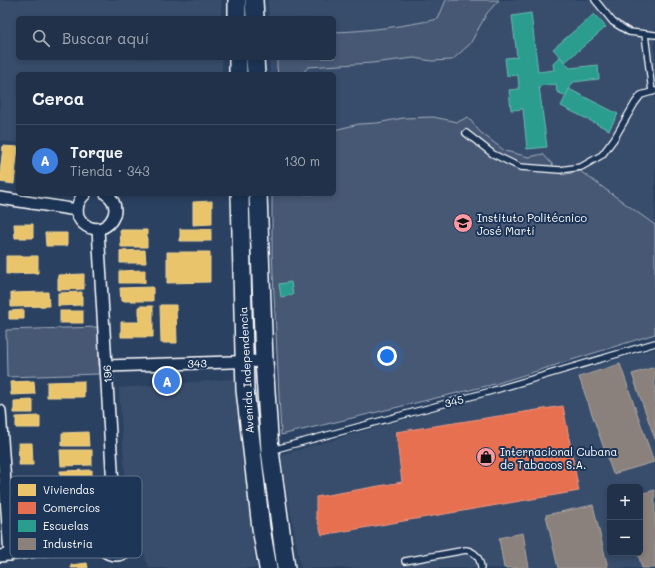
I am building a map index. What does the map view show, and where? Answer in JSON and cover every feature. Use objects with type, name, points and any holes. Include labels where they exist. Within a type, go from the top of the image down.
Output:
[{"type":"main road","points":[[237,0],[237,16]]},
{"type":"main road","points":[[254,0],[255,16]]},
{"type":"main road","points":[[238,60],[238,72]]},
{"type":"main road","points":[[255,60],[256,72]]},
{"type":"main road","name":"Avenida Independencia","points":[[240,196],[245,390],[261,528],[268,568]]},
{"type":"main road","name":"Avenida Independencia","points":[[258,196],[264,361],[270,451],[286,568]]},
{"type":"street","points":[[83,196],[77,204],[78,217],[86,226],[98,229],[109,223],[115,212],[115,206],[108,196]]},
{"type":"street","points":[[0,198],[77,210]]},
{"type":"street","name":"196","points":[[98,229],[113,476]]},
{"type":"street","name":"343","points":[[107,366],[264,361]]},
{"type":"street","points":[[0,411],[5,556]]},
{"type":"street","name":"345","points":[[252,454],[270,451]]},
{"type":"lane","points":[[595,0],[613,22],[629,32],[655,35]]},
{"type":"lane","points":[[466,133],[493,154],[520,167],[560,170],[581,167],[602,155],[614,139],[641,95],[654,91],[645,34]]},
{"type":"lane","name":"345","points":[[270,451],[488,392],[655,343]]},
{"type":"lane","points":[[404,561],[466,550],[472,551],[476,555],[480,561],[481,568]]},
{"type":"shaded area","points":[[0,0],[221,0],[221,16],[16,16],[16,60],[222,60],[222,72],[16,72],[16,143],[0,141]]},
{"type":"shaded area","name":"Instituto Politécnico José Martí","points":[[268,0],[655,0],[655,334],[495,384],[281,435],[272,253],[272,196],[336,196],[336,72],[270,72],[269,60],[336,60],[336,16],[269,16]]},
{"type":"shaded area","points":[[446,0],[499,0],[487,13],[470,44],[452,60],[432,61],[414,58],[372,63],[308,67],[304,72],[278,72],[277,60],[336,60],[336,32],[386,28],[438,19]]},
{"type":"shaded area","name":"Instituto Politécnico José Martí","points":[[433,117],[458,122],[468,117],[480,132],[505,151],[529,157],[543,154],[562,175],[580,171],[655,225],[655,334],[495,384],[281,435],[272,253],[272,196],[336,196],[336,130],[359,124],[377,123],[403,118]]},
{"type":"shaded area","points":[[98,327],[99,374],[7,377],[6,330]]},
{"type":"shaded area","points":[[655,349],[655,568],[301,568],[280,455]]},
{"type":"shaded area","points":[[234,379],[240,443],[256,568],[149,568],[142,547],[142,476],[125,476],[119,388]]},
{"type":"building: Viviendas","points":[[3,146],[16,147],[14,184],[0,182]]},
{"type":"building: Viviendas","points":[[212,201],[212,224],[193,225],[193,202]]},
{"type":"building: Viviendas","points":[[14,224],[33,224],[33,238],[15,238]]},
{"type":"building: Viviendas","points":[[180,229],[211,229],[211,241],[180,241]]},
{"type":"building: Viviendas","points":[[120,230],[147,230],[147,247],[121,247]]},
{"type":"building: Viviendas","points":[[45,233],[67,233],[67,246],[46,246]]},
{"type":"building: Viviendas","points":[[145,250],[146,263],[120,263],[120,251]]},
{"type":"building: Viviendas","points":[[167,252],[210,252],[210,282],[167,283]]},
{"type":"building: Viviendas","points":[[6,256],[38,256],[38,273],[6,274]]},
{"type":"building: Viviendas","points":[[145,270],[145,283],[119,283],[119,271]]},
{"type":"building: Viviendas","points":[[84,274],[84,289],[58,290],[58,275]]},
{"type":"building: Viviendas","points":[[153,287],[153,301],[121,301],[120,288]]},
{"type":"building: Viviendas","points":[[48,292],[49,306],[11,307],[11,293]]},
{"type":"building: Viviendas","points":[[82,292],[82,305],[58,306],[58,293]]},
{"type":"building: Viviendas","points":[[160,305],[176,305],[177,343],[161,343]]},
{"type":"building: Viviendas","points":[[139,306],[153,306],[153,337],[121,337],[121,322],[139,322]]},
{"type":"building: Viviendas","points":[[24,310],[24,319],[9,319],[9,311]]},
{"type":"building: Viviendas","points":[[60,311],[83,311],[83,323],[60,323]]},
{"type":"building: Viviendas","points":[[34,381],[35,394],[11,395],[10,382]]},
{"type":"building: Viviendas","points":[[84,381],[84,397],[47,397],[47,382]]},
{"type":"building: Viviendas","points":[[33,400],[33,413],[14,413],[14,401]]},
{"type":"building: Viviendas","points":[[40,416],[40,428],[16,428],[16,417]]},
{"type":"building: Viviendas","points":[[88,432],[89,446],[62,446],[62,433]]},
{"type":"building: Viviendas","points":[[18,443],[32,443],[33,465],[19,465]]},
{"type":"building: Viviendas","points":[[60,450],[92,450],[92,465],[61,466]]},
{"type":"building: Viviendas","points":[[92,470],[92,476],[60,476],[60,471]]},
{"type":"building: Viviendas","points":[[87,563],[88,568],[71,568],[71,565]]},
{"type":"building: Comercios","name":"Internacional Cubana de Tabacos S.A.","points":[[563,406],[579,491],[322,535],[316,516],[316,497],[402,482],[396,432]]},
{"type":"building: Escuelas","points":[[531,13],[538,72],[554,70],[553,64],[560,57],[570,68],[598,65],[599,79],[573,82],[566,96],[557,92],[556,84],[539,86],[547,147],[527,149],[523,109],[511,110],[509,90],[519,89],[518,75],[507,76],[505,58],[517,57],[512,16]]},
{"type":"building: Escuelas","points":[[594,14],[606,27],[565,62],[553,49]]},
{"type":"building: Escuelas","points":[[569,89],[618,114],[609,130],[561,106]]},
{"type":"building: Escuelas","points":[[291,282],[293,295],[281,297],[279,284]]},
{"type":"building: Industria","points":[[620,364],[654,462],[613,474],[579,377]]},
{"type":"building: Industria","points":[[655,367],[655,439],[632,374]]},
{"type":"building: Industria","points":[[655,490],[655,568],[642,568],[639,556],[643,556],[643,493]]},
{"type":"building: Industria","points":[[593,505],[608,568],[558,568],[546,515]]},
{"type":"building: Industria","points":[[523,533],[529,568],[504,568],[499,538]]},
{"type":"place","name":"Instituto Politécnico José Martí","points":[[463,223]]},
{"type":"place","name":"Torque","points":[[167,381]]},
{"type":"place","name":"Internacional Cubana de Tabacos S.A.","points":[[486,457]]}]
